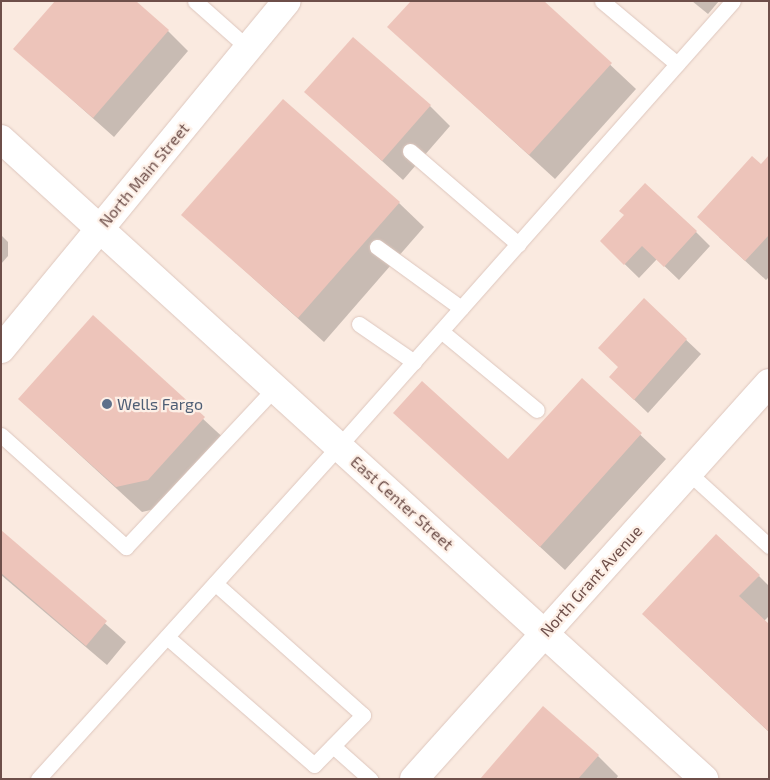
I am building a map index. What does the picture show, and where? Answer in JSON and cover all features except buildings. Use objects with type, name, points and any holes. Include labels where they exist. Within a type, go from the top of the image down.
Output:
[{"type":"street","name":"North Main Street","points":[[1,349],[287,1]]},
{"type":"street","name":"East Center Street","points":[[1,140],[704,779]]},
{"type":"street","name":"North Grant Avenue","points":[[414,779],[769,383]]},
{"type":"lane","points":[[195,1],[248,48]]},
{"type":"lane","points":[[602,1],[677,64]]},
{"type":"lane","points":[[38,779],[414,362],[732,1]]},
{"type":"lane","points":[[410,151],[518,244]]},
{"type":"lane","points":[[377,246],[461,308]]},
{"type":"lane","points":[[359,324],[414,362]]},
{"type":"lane","points":[[441,331],[538,410]]},
{"type":"lane","points":[[1,435],[126,547],[275,388]]},
{"type":"lane","points":[[688,472],[769,546]]},
{"type":"lane","points":[[167,637],[314,766],[363,716],[215,583]]},
{"type":"lane","points":[[333,746],[370,779]]},
{"type":"place","name":"Wells Fargo","points":[[107,404]]}]
